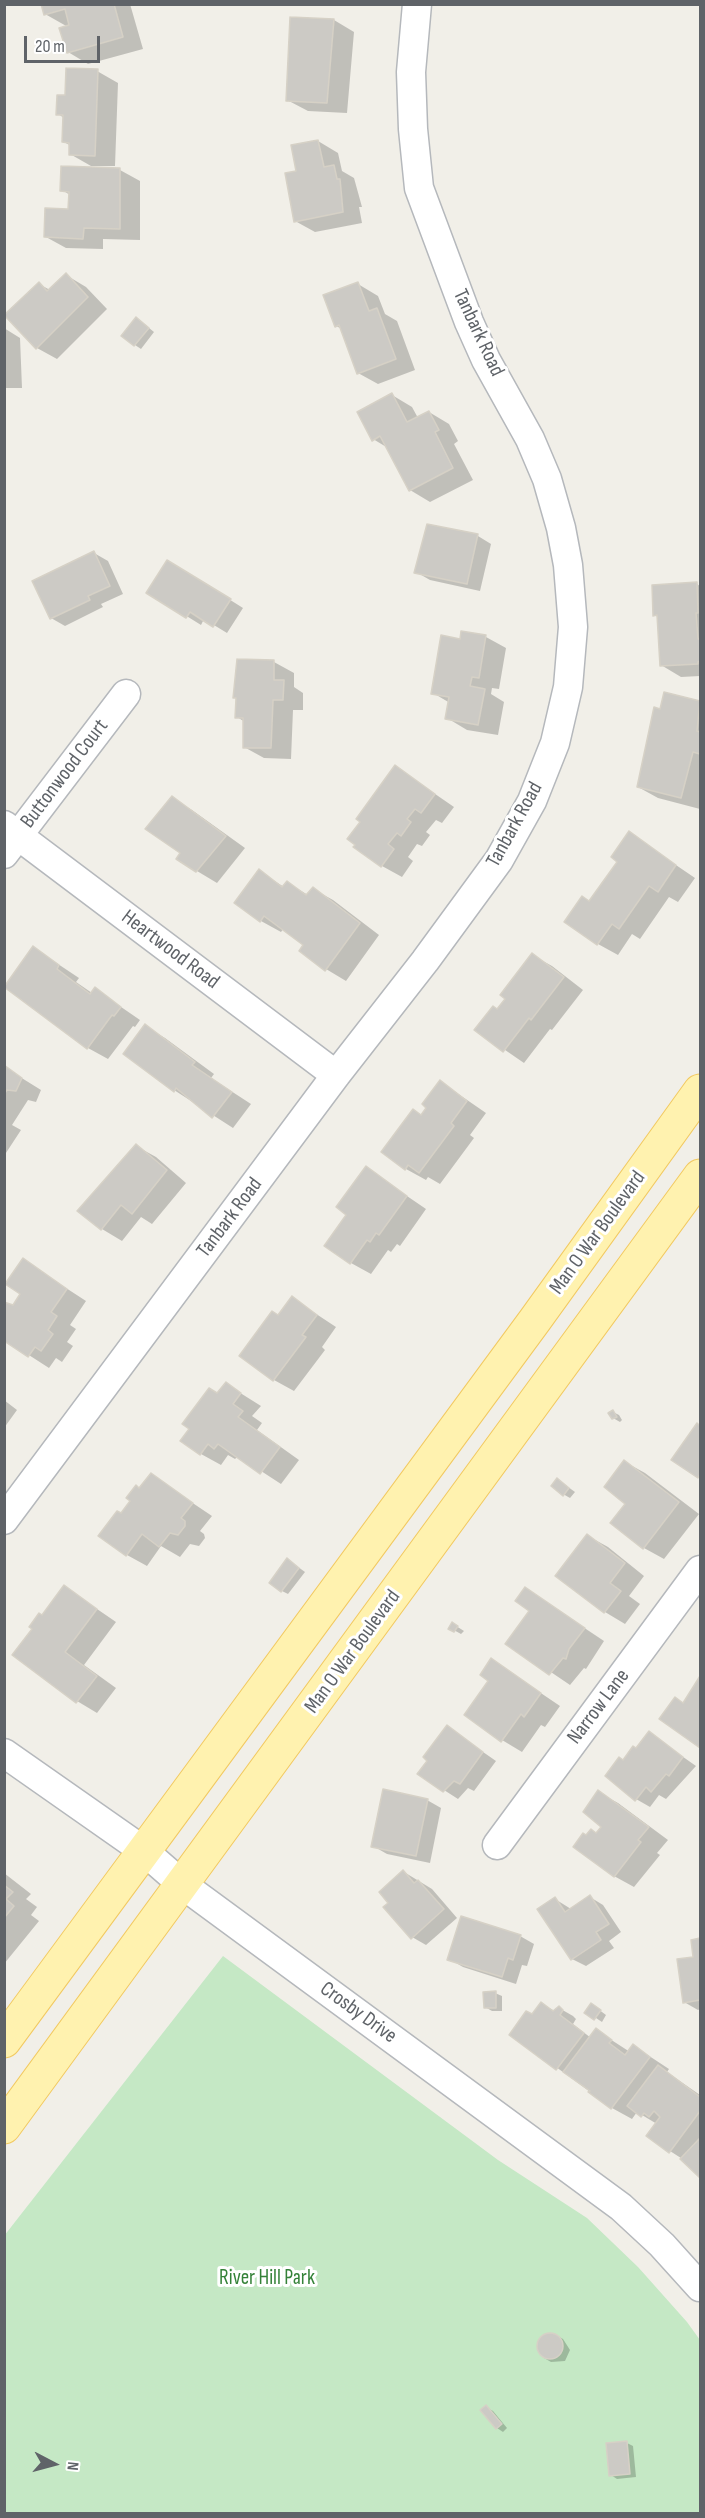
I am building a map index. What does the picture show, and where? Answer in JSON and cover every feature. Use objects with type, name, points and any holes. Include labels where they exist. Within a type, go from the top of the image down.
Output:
[{"type":"main road","name":"Man O War Boulevard","points":[[4,2041],[542,1310],[700,1091]]},
{"type":"main road","name":"Man O War Boulevard","points":[[4,2127],[700,1176]]},
{"type":"street","name":"Tanbark Road","points":[[4,1520],[336,1076],[425,961],[498,860],[532,801],[555,743],[568,687],[573,627],[568,565],[563,537],[547,479],[531,439],[486,360],[469,322],[419,188],[412,129],[411,72],[417,4]]},
{"type":"street","name":"Buttonwood Court","points":[[9,838],[126,694]]},
{"type":"street","name":"Heartwood Road","points":[[9,838],[336,1076]]},
{"type":"street","name":"Narrow Lane","points":[[497,1845],[700,1570]]},
{"type":"street","name":"Crosby Drive","points":[[4,1753],[144,1851],[183,1885],[621,2207],[663,2245],[700,2287]]},
{"type":"green space","name":"River Hill Park","points":[[223,1956],[498,2160],[587,2218],[638,2267],[687,2322],[700,2340],[700,2513],[5,2513],[4,2236]]},
{"type":"building","points":[[41,4],[114,4],[123,37],[67,53],[59,28],[69,25],[65,9],[44,15]]},
{"type":"building","points":[[290,17],[334,19],[327,103],[286,101]]},
{"type":"building","points":[[66,68],[98,69],[95,156],[69,155],[69,143],[62,142],[63,115],[56,115],[57,95],[65,95]]},
{"type":"building","points":[[318,140],[324,167],[334,165],[337,179],[340,179],[343,212],[294,222],[285,173],[296,171],[291,145]]},
{"type":"building","points":[[61,166],[120,168],[120,229],[84,228],[83,239],[44,237],[45,208],[68,209],[69,192],[60,191]]},
{"type":"building","points":[[66,273],[88,297],[36,349],[4,315],[39,282],[47,291]]},
{"type":"building","points":[[358,282],[369,311],[377,308],[396,359],[357,374],[339,325],[335,327],[323,295]]},
{"type":"building","points":[[136,317],[149,328],[134,346],[121,336]]},
{"type":"building","points":[[392,393],[407,422],[429,411],[439,430],[435,432],[453,468],[409,491],[380,436],[372,441],[357,412]]},
{"type":"building","points":[[427,524],[478,534],[467,584],[414,573]]},
{"type":"building","points":[[94,551],[110,586],[88,596],[90,600],[50,619],[32,581]]},
{"type":"building","points":[[167,560],[231,599],[213,627],[190,612],[186,618],[146,593]]},
{"type":"building","points":[[697,582],[698,613],[696,613],[698,639],[700,639],[700,661],[698,664],[660,666],[657,615],[653,616],[652,585]]},
{"type":"building","points":[[461,631],[486,635],[479,678],[472,677],[470,686],[485,689],[478,725],[445,719],[449,697],[431,694],[441,635],[460,639]]},
{"type":"building","points":[[237,659],[274,660],[274,680],[284,680],[283,700],[273,700],[271,748],[243,748],[243,718],[235,718],[236,698],[233,698]]},
{"type":"building","points":[[664,692],[700,701],[697,731],[700,732],[700,754],[693,752],[681,798],[637,787],[654,707],[660,709]]},
{"type":"building","points":[[395,765],[435,794],[421,813],[415,809],[407,819],[411,822],[401,836],[397,833],[388,844],[394,849],[381,867],[353,847],[355,845],[347,839],[360,822],[356,819]]},
{"type":"building","points":[[172,796],[226,836],[196,872],[176,859],[180,853],[145,829]]},
{"type":"building","points":[[629,831],[676,865],[658,892],[649,886],[619,929],[612,924],[597,945],[564,922],[582,896],[589,901],[617,862],[611,857]]},
{"type":"building","points":[[259,869],[282,887],[287,881],[306,895],[313,887],[360,923],[325,971],[299,951],[303,945],[264,916],[260,922],[234,903]]},
{"type":"building","points":[[33,946],[59,965],[57,969],[90,994],[95,987],[121,1007],[114,1016],[112,1015],[87,1049],[4,987]]},
{"type":"building","points":[[532,953],[564,977],[503,1052],[474,1030],[493,1006],[497,1009],[505,999],[500,995]]},
{"type":"building","points":[[145,1024],[195,1062],[192,1065],[232,1092],[212,1118],[176,1088],[174,1092],[123,1054]]},
{"type":"building","points":[[4,1065],[22,1078],[16,1091],[7,1090],[4,1094]]},
{"type":"building","points":[[440,1080],[467,1101],[451,1123],[454,1126],[419,1173],[408,1165],[405,1170],[381,1152],[413,1109],[421,1115],[426,1108],[422,1104]]},
{"type":"building","points":[[136,1144],[167,1170],[132,1214],[121,1205],[101,1230],[77,1211]]},
{"type":"building","points":[[366,1166],[407,1196],[379,1235],[376,1233],[370,1242],[367,1240],[350,1264],[324,1246],[346,1215],[336,1207]]},
{"type":"building","points":[[23,1258],[67,1289],[51,1312],[57,1316],[48,1330],[53,1334],[41,1351],[35,1347],[28,1357],[4,1341],[4,1302],[13,1305],[20,1294],[5,1284]]},
{"type":"building","points":[[292,1296],[317,1315],[302,1335],[306,1337],[273,1381],[239,1356],[272,1311],[278,1315]]},
{"type":"building","points":[[226,1382],[241,1393],[233,1404],[243,1411],[238,1417],[280,1447],[260,1474],[218,1444],[214,1449],[208,1444],[200,1455],[180,1441],[189,1429],[182,1424],[209,1388],[217,1393]]},
{"type":"building","points":[[613,1410],[617,1417],[612,1419],[608,1413]]},
{"type":"building","points":[[697,1423],[700,1426],[700,1474],[698,1478],[671,1460]]},
{"type":"building","points":[[624,1460],[679,1502],[643,1549],[610,1523],[625,1504],[604,1487]]},
{"type":"building","points":[[151,1473],[193,1503],[181,1518],[185,1521],[185,1526],[178,1535],[170,1533],[159,1547],[142,1534],[126,1556],[98,1536],[117,1511],[121,1513],[130,1501],[126,1498],[136,1485],[139,1488]]},
{"type":"building","points":[[557,1478],[569,1488],[563,1496],[551,1486]]},
{"type":"building","points":[[587,1534],[625,1563],[610,1583],[621,1591],[604,1613],[555,1576]]},
{"type":"building","points":[[287,1558],[299,1568],[281,1592],[269,1583]]},
{"type":"building","points":[[64,1585],[97,1609],[65,1652],[97,1676],[76,1703],[12,1655],[32,1629],[29,1627],[39,1613],[42,1615]]},
{"type":"building","points":[[525,1587],[585,1628],[569,1649],[566,1659],[563,1658],[549,1675],[505,1644],[529,1611],[515,1601]]},
{"type":"building","points":[[452,1622],[458,1626],[454,1632],[448,1629]]},
{"type":"building","points":[[491,1658],[541,1693],[524,1717],[521,1714],[501,1742],[464,1715],[488,1681],[480,1675]]},
{"type":"building","points":[[700,1676],[700,1748],[659,1719],[675,1697],[683,1703]]},
{"type":"building","points":[[447,1725],[483,1752],[460,1784],[454,1781],[443,1792],[417,1774],[427,1761],[423,1757]]},
{"type":"building","points":[[649,1731],[683,1757],[669,1776],[666,1774],[651,1792],[646,1787],[635,1801],[605,1776],[619,1757],[623,1760],[633,1746],[636,1748]]},
{"type":"building","points":[[383,1789],[428,1799],[416,1856],[371,1847]]},
{"type":"building","points":[[598,1790],[649,1827],[638,1840],[641,1842],[614,1877],[573,1847],[583,1833],[586,1835],[591,1829],[596,1833],[601,1827],[583,1812]]},
{"type":"building","points":[[403,1870],[414,1883],[418,1880],[444,1909],[411,1939],[383,1907],[388,1903],[379,1892]]},
{"type":"building","points":[[4,1885],[13,1892],[6,1899],[14,1906],[4,1918]]},
{"type":"building","points":[[590,1895],[609,1924],[596,1932],[601,1940],[571,1960],[537,1909],[555,1897],[565,1912]]},
{"type":"building","points":[[461,1916],[521,1935],[513,1960],[508,1958],[502,1977],[447,1960]]},
{"type":"building","points":[[700,1938],[700,2000],[683,2003],[677,1959],[693,1957],[691,1940]]},
{"type":"building","points":[[496,1991],[496,2008],[484,2008],[483,1992]]},
{"type":"building","points":[[541,2002],[553,2011],[559,2006],[563,2010],[560,2015],[584,2033],[556,2070],[509,2035],[526,2011],[532,2014]]},
{"type":"building","points":[[591,2003],[601,2010],[594,2020],[584,2013]]},
{"type":"building","points":[[596,2028],[612,2040],[609,2043],[625,2055],[633,2044],[650,2057],[611,2109],[563,2072]]},
{"type":"building","points":[[658,2065],[700,2097],[700,2111],[669,2153],[646,2136],[660,2117],[654,2111],[649,2117],[644,2113],[641,2117],[627,2106]]},
{"type":"building","points":[[700,2138],[700,2178],[680,2159]]},
{"type":"building","points":[[550,2333],[559,2337],[563,2346],[559,2355],[550,2359],[541,2355],[537,2346],[541,2337]]},
{"type":"building","points":[[486,2405],[502,2424],[496,2429],[480,2410]]},
{"type":"building","points":[[627,2441],[630,2474],[609,2476],[606,2443]]}]
